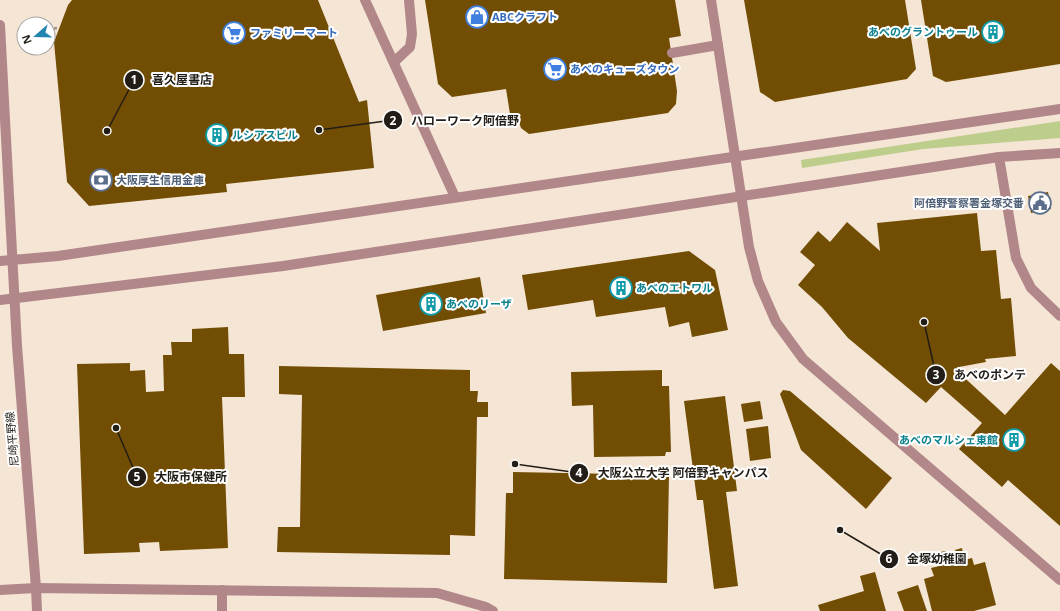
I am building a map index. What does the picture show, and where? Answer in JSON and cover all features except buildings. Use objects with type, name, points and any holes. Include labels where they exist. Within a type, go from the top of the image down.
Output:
[{"type":"street","points":[[365,0],[455,196]]},
{"type":"street","points":[[394,62],[410,47],[412,34],[409,0]]},
{"type":"street","points":[[711,0],[749,247],[758,281],[776,322],[803,359],[1060,580]]},
{"type":"street","name":"尼崎平野線","points":[[0,25],[12,222],[14,299],[37,611]]},
{"type":"street","points":[[672,53],[718,45]]},
{"type":"street","points":[[0,261],[58,256],[455,196],[1060,109]]},
{"type":"street","points":[[0,300],[283,266],[999,157],[1060,153]]},
{"type":"street","points":[[999,157],[1016,258],[1032,288],[1060,316]]},
{"type":"street","points":[[0,590],[36,588],[437,593],[486,606],[493,611]]},
{"type":"street","points":[[222,590],[222,611]]},
{"type":"green space","points":[[1060,121],[1060,138],[923,149],[802,168],[801,160]]},
{"type":"place","name":"ABCクラフト","points":[[477,17]]},
{"type":"place","name":"あべのグラントゥール","points":[[993,32]]},
{"type":"place","name":"ファミリーマート","points":[[234,33]]},
{"type":"place","name":"あべのキューズタウン","points":[[555,69]]},
{"type":"place","name":"ハローワーク阿倍野","points":[[319,130]]},
{"type":"place","name":"喜久屋書店","points":[[107,131]]},
{"type":"place","name":"ルシアスビル","points":[[217,135]]},
{"type":"place","name":"大阪厚生信用金庫","points":[[101,180]]},
{"type":"place","name":"阿倍野警察署金塚交番","points":[[1040,203]]},
{"type":"place","name":"あべのエトワル","points":[[621,288]]},
{"type":"place","name":"あべのリーザ","points":[[431,304]]},
{"type":"place","name":"あべのポンテ","points":[[924,322]]},
{"type":"place","name":"大阪市保健所","points":[[116,428]]},
{"type":"place","name":"あべのマルシェ東館","points":[[1014,440]]},
{"type":"place","name":"大阪公立大学 阿倍野キャンパス","points":[[515,464]]},
{"type":"place","name":"金塚幼稚園","points":[[840,530]]}]
